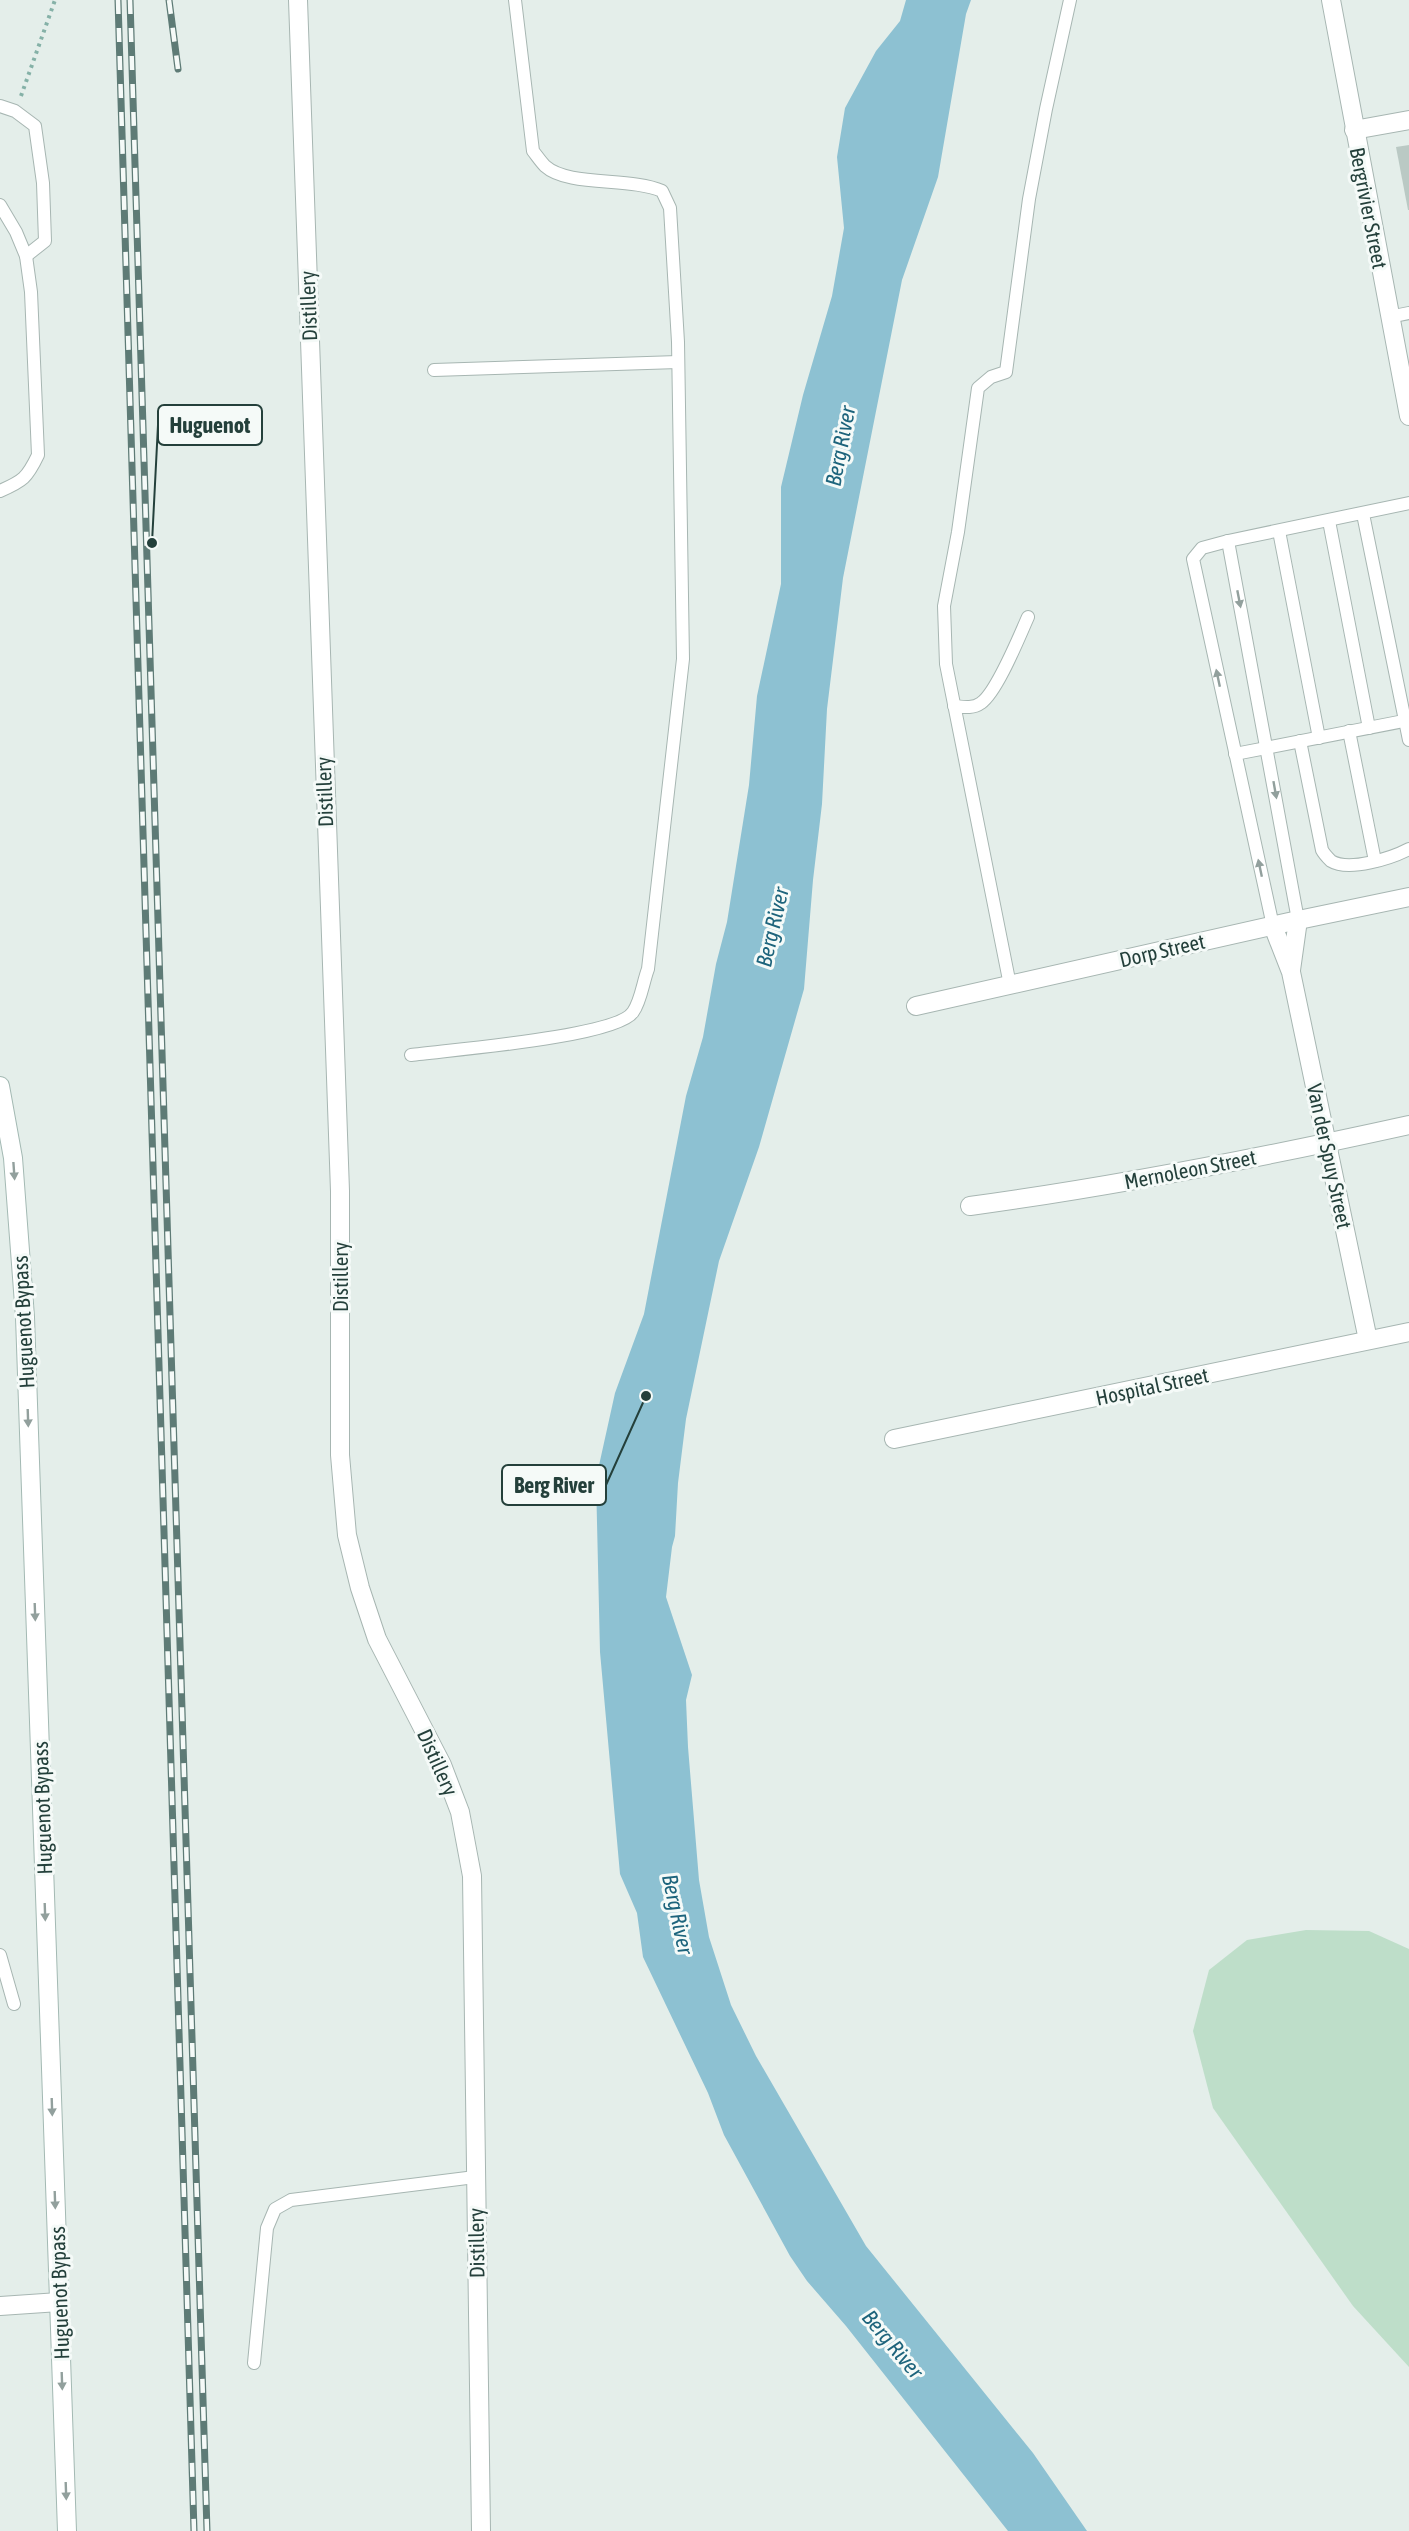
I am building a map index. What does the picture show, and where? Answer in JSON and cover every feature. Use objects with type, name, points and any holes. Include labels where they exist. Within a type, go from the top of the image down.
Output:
[{"type":"street","name":"Distillery","points":[[298,0],[340,1191],[340,1455],[347,1535],[360,1588],[377,1639],[442,1765],[460,1812],[472,1876],[480,2531]]},
{"type":"street","name":"Bergrivier Street","points":[[1331,0],[1409,416]]},
{"type":"street","points":[[1354,130],[1409,120]]},
{"type":"street","name":"Dorp Street","points":[[916,1006],[1409,897]]},
{"type":"street","name":"Van der Spuy Street","points":[[1291,972],[1299,920]]},
{"type":"street","name":"Van der Spuy Street","points":[[1273,926],[1291,972],[1368,1340]]},
{"type":"street","name":"Huguenot Bypass","points":[[1,1090],[13,1158],[25,1317],[67,2531]]},
{"type":"street","name":"Mernoleon Street","points":[[970,1206],[1060,1194],[1409,1125]]},
{"type":"street","name":"Hospital Street","points":[[894,1439],[1409,1332]]},
{"type":"street","points":[[0,2306],[59,2302]]},
{"type":"lane","points":[[411,1055],[581,1033],[616,1024],[633,1013],[648,969],[683,659],[678,362],[670,208],[662,191],[647,184],[570,178],[546,167],[533,151],[515,0]]},
{"type":"lane","points":[[1010,985],[946,664],[944,606],[958,532],[978,388],[991,377],[1006,372],[1029,199],[1070,0]]},
{"type":"lane","points":[[0,106],[15,111],[34,126],[43,183],[45,241],[26,256]]},
{"type":"lane","points":[[0,205],[16,232],[26,256],[31,292],[38,455],[29,474],[20,483],[0,491]]},
{"type":"lane","points":[[1389,316],[1409,313]]},
{"type":"lane","points":[[434,370],[678,362]]},
{"type":"lane","points":[[1273,926],[1193,559],[1195,553],[1202,548],[1228,541],[1409,503]]},
{"type":"lane","points":[[1363,514],[1408,720],[1409,740]]},
{"type":"lane","points":[[1329,521],[1370,728]]},
{"type":"lane","points":[[1279,531],[1319,738]]},
{"type":"lane","points":[[1228,541],[1299,920]]},
{"type":"lane","points":[[954,706],[967,708],[981,704],[996,685],[1028,617]]},
{"type":"lane","points":[[1235,754],[1408,720]]},
{"type":"lane","points":[[1349,731],[1375,861]]},
{"type":"lane","points":[[1300,741],[1322,850],[1330,860],[1340,864],[1375,861],[1395,857],[1409,849]]},
{"type":"lane","points":[[0,1955],[14,2004]]},
{"type":"lane","points":[[254,2363],[267,2228],[275,2209],[291,2200],[475,2177]]},
{"type":"path","points":[[15,111],[55,0]]},
{"type":"green space","points":[[1306,1930],[1369,1931],[1409,1949],[1409,2367],[1353,2306],[1213,2108],[1193,2031],[1209,1970],[1247,1940]]},
{"type":"water","points":[[906,0],[971,0],[966,14],[938,177],[902,280],[843,578],[827,709],[822,804],[804,989],[759,1147],[719,1261],[686,1419],[678,1483],[675,1536],[666,1597],[692,1675],[686,1700],[699,1880],[709,1937],[731,2005],[756,2056],[866,2246],[1033,2453],[1087,2531],[1008,2531],[846,2326],[807,2281],[790,2256],[724,2135],[708,2093],[643,1957],[637,1913],[620,1874],[600,1652],[596,1479],[615,1393],[644,1314],[686,1096],[703,1037],[716,964],[727,922],[749,785],[757,696],[781,584],[781,487],[803,395],[832,296],[844,228],[837,157],[845,108],[876,51],[900,21]]},
{"type":"building","points":[[1409,145],[1409,210],[1408,210],[1396,147]]},
{"type":"railway","points":[[118,0],[194,2531]]},
{"type":"railway","points":[[130,0],[207,2531]]},
{"type":"railway","points":[[169,0],[178,69]]},
{"type":"place","name":"Huguenot","points":[[152,543]]},
{"type":"place","name":"Berg River","points":[[646,1396]]}]
